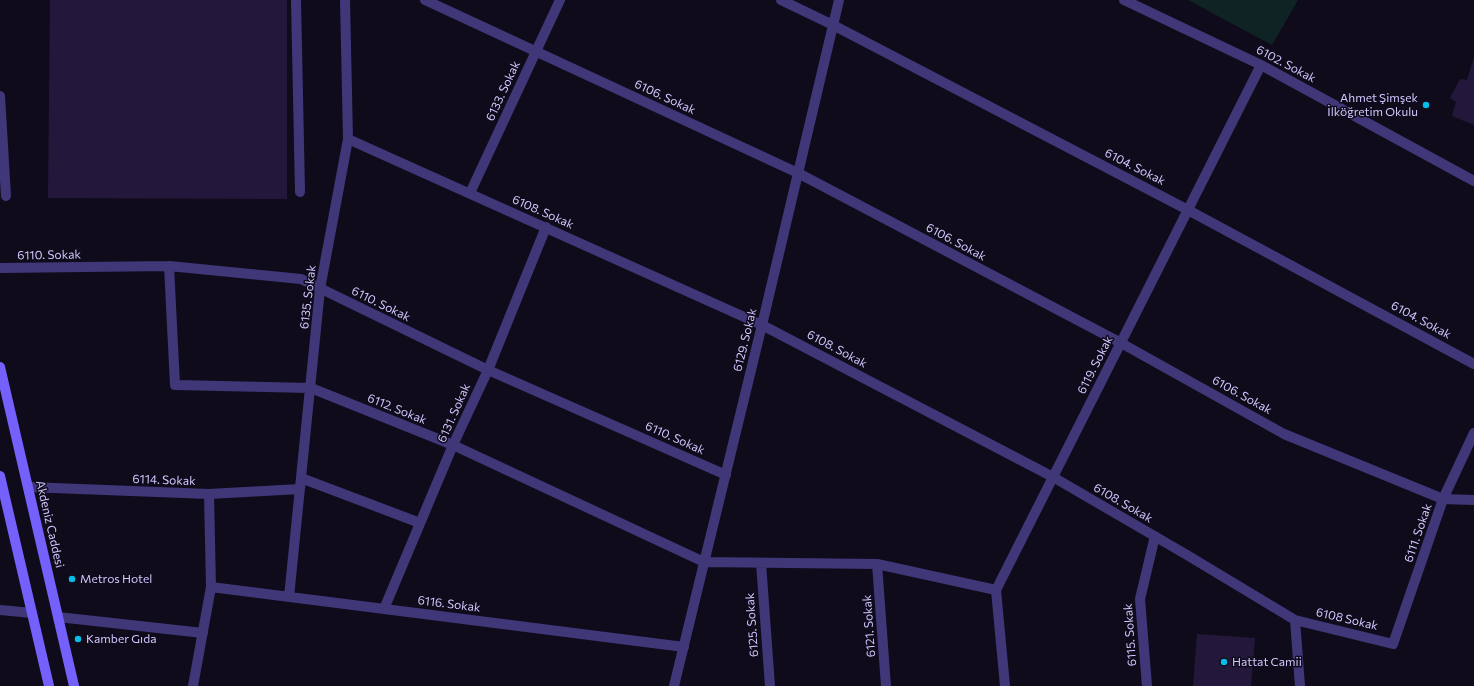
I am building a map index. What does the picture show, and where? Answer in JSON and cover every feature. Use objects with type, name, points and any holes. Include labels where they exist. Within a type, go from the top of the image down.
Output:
[{"type":"main road","name":"Akdeniz Caddesi","points":[[0,367],[74,686]]},
{"type":"main road","points":[[0,477],[49,686]]},
{"type":"street","points":[[296,0],[300,192]]},
{"type":"street","name":"6135. Sokak","points":[[289,597],[320,289],[348,139],[345,0]]},
{"type":"street","name":"6106. Sokak","points":[[425,0],[798,173],[1121,343],[1284,434],[1444,499],[1474,500]]},
{"type":"street","name":"6133. Sokak","points":[[470,193],[560,0]]},
{"type":"street","name":"6104. Sokak","points":[[781,0],[833,25],[1188,210],[1474,364]]},
{"type":"street","name":"6129. Sokak","points":[[674,686],[726,475],[839,0]]},
{"type":"street","name":"6102. Sokak","points":[[1124,0],[1261,65],[1474,181]]},
{"type":"street","name":"6119. Sokak","points":[[996,590],[1261,65]]},
{"type":"street","points":[[0,96],[6,196]]},
{"type":"street","name":"6108. Sokak","points":[[348,139],[762,325],[1053,477],[1295,620]]},
{"type":"street","name":"6131. Sokak","points":[[384,609],[453,445],[488,370],[546,227]]},
{"type":"street","name":"6110. Sokak","points":[[0,268],[169,266],[300,279],[488,370],[726,475]]},
{"type":"street","name":"6112. Sokak","points":[[169,266],[175,385],[311,388],[453,445],[704,562]]},
{"type":"street","name":"6111. Sokak","points":[[1393,644],[1444,499],[1474,433]]},
{"type":"street","points":[[301,478],[420,523]]},
{"type":"street","name":"6114. Sokak","points":[[28,487],[209,494],[300,489]]},
{"type":"street","points":[[193,686],[211,587],[209,494]]},
{"type":"street","name":"6115. Sokak","points":[[1147,686],[1140,599],[1155,536]]},
{"type":"street","points":[[704,562],[877,564],[996,590],[1005,686]]},
{"type":"street","name":"6125. Sokak","points":[[761,563],[770,686]]},
{"type":"street","name":"6121. Sokak","points":[[877,564],[886,686]]},
{"type":"street","name":"6116. Sokak","points":[[211,587],[684,647]]},
{"type":"street","points":[[0,610],[32,613]]},
{"type":"street","points":[[58,617],[203,633]]},
{"type":"street","points":[[1295,620],[1300,686]]},
{"type":"street","name":"6108 Sokak","points":[[1295,620],[1393,644]]},
{"type":"green space","points":[[1188,0],[1298,0],[1272,45]]},
{"type":"building","points":[[50,0],[287,0],[287,199],[48,198]]},
{"type":"building","points":[[1474,57],[1474,125],[1452,116],[1456,102],[1450,98],[1460,79],[1467,80]]},
{"type":"building","name":"Hattat Camii","points":[[1197,634],[1255,638],[1251,686],[1193,686]]},
{"type":"place","name":"Ahmet Şimşek İlköğretim Okulu","points":[[1426,105]]},
{"type":"place","name":"Metros Hotel","points":[[72,579]]},
{"type":"place","name":"Kamber Gıda","points":[[78,639]]},
{"type":"place","name":"Hattat Camii","points":[[1224,662]]}]
